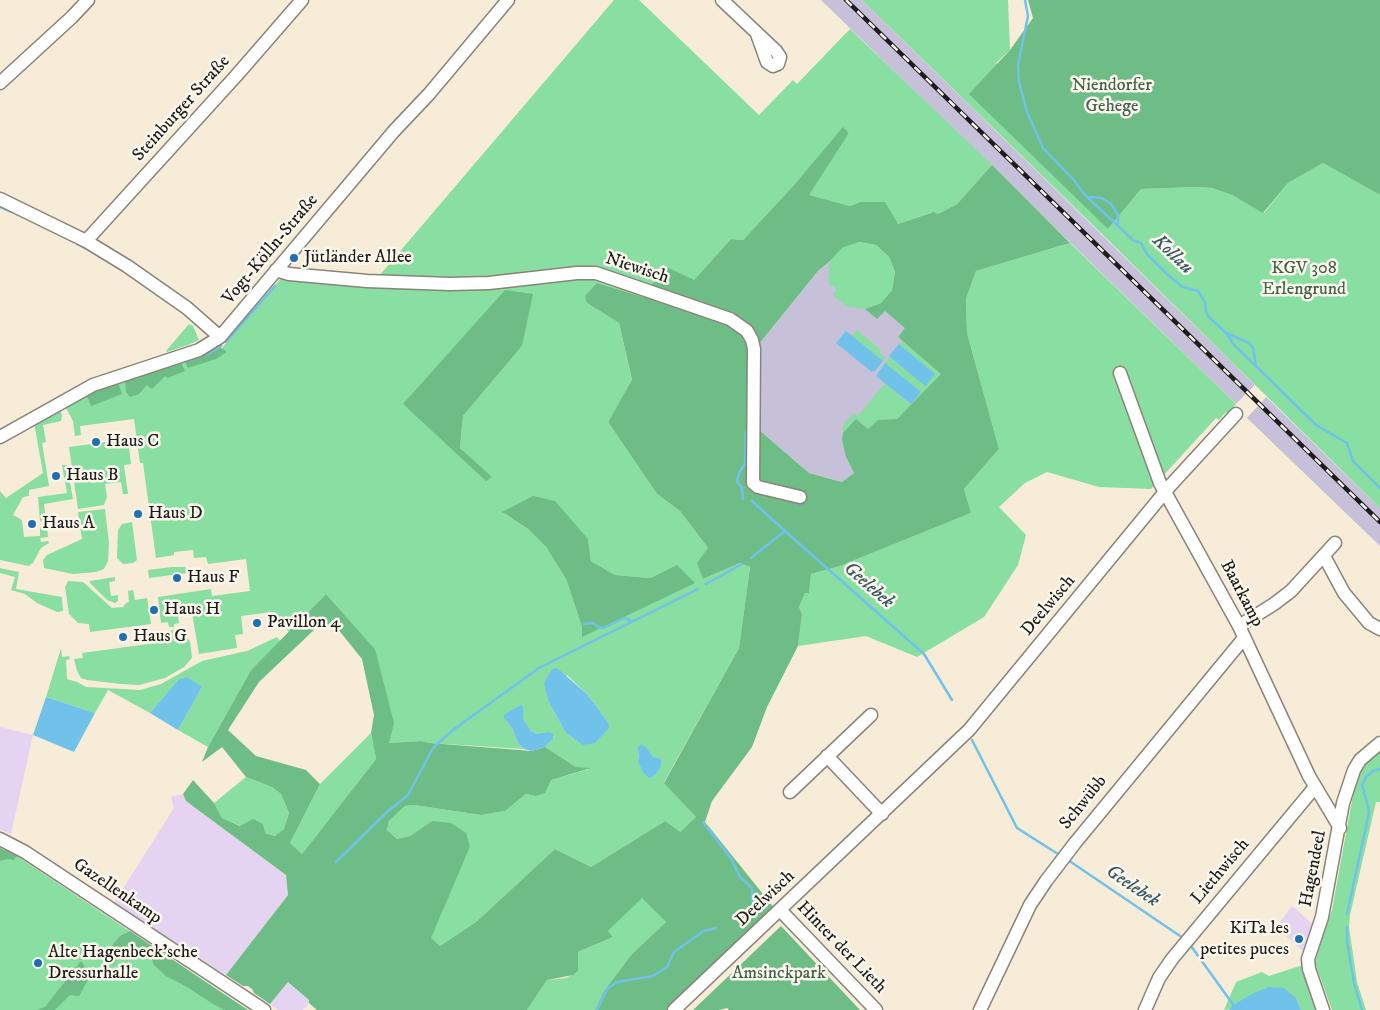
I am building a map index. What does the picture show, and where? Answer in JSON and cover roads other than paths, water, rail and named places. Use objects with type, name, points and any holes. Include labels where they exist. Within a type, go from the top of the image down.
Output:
[{"type":"street","points":[[0,83],[88,0]]},
{"type":"street","name":"Steinburger Straße","points":[[86,241],[236,76],[302,0]]},
{"type":"street","name":"Vogt-Kölln-Straße","points":[[0,438],[93,385],[199,350],[220,337],[394,131],[429,94],[508,0]]},
{"type":"street","points":[[722,0],[757,34]]},
{"type":"street","points":[[0,199],[86,241],[168,294],[202,320],[220,337]]},
{"type":"street","name":"Niewisch","points":[[276,270],[289,274],[367,281],[450,284],[489,284],[577,273],[596,273],[730,319],[747,331],[754,349],[753,483],[758,487],[800,497]]},
{"type":"street","name":"Baarkamp","points":[[1120,373],[1140,424],[1157,476],[1239,626],[1309,776],[1340,828]]},
{"type":"street","name":"Deelwisch","points":[[674,1010],[969,730],[1165,492],[1236,414]]},
{"type":"street","points":[[1239,626],[1280,600],[1335,543]]},
{"type":"street","points":[[1324,556],[1344,593],[1369,623],[1380,629]]},
{"type":"street","name":"Schwübb","points":[[980,1010],[1030,905],[1046,881],[1075,843],[1244,638]]},
{"type":"street","points":[[790,792],[871,714]]},
{"type":"street","name":"Hagendeel","points":[[1323,1010],[1309,969],[1308,958],[1322,917],[1340,828],[1343,803],[1354,770],[1360,760],[1380,744]]},
{"type":"street","points":[[827,756],[882,814]]},
{"type":"street","name":"Liethwisch","points":[[1145,1010],[1159,978],[1172,959],[1316,787]]},
{"type":"street","name":"Gazellenkamp","points":[[0,839],[24,852],[264,1010]]},
{"type":"street","name":"Hinter der Lieth","points":[[780,910],[876,1010]]},
{"type":"water","points":[[846,331],[883,361],[875,371],[872,372],[836,343]]},
{"type":"water","points":[[899,344],[935,374],[925,386],[889,356]]},
{"type":"water","points":[[885,363],[921,392],[911,404],[876,376]]},
{"type":"water","points":[[557,668],[587,694],[608,722],[609,728],[595,743],[582,745],[565,732],[549,702],[544,683],[552,669]]},
{"type":"water","points":[[187,677],[202,687],[178,730],[150,713],[178,680]]},
{"type":"water","points":[[46,697],[95,713],[74,752],[33,735]]},
{"type":"water","points":[[520,705],[523,708],[523,719],[531,731],[537,734],[550,732],[553,734],[553,738],[545,747],[532,751],[524,749],[518,743],[504,715]]},
{"type":"water","points":[[641,744],[647,748],[653,757],[661,759],[661,766],[655,775],[649,778],[643,772],[638,761],[639,753],[637,748]]},
{"type":"water","points":[[1269,987],[1284,988],[1296,998],[1301,1010],[1229,1010],[1233,1005]]},
{"type":"waterway","name":"Kollau","points":[[1025,0],[1028,16],[1018,65],[1019,82],[1027,112],[1043,148],[1073,179],[1084,194],[1134,241],[1141,243],[1147,254],[1169,276],[1183,287],[1198,291],[1205,302],[1206,312],[1209,317],[1226,333],[1249,343],[1253,348],[1256,366],[1316,425],[1347,443],[1353,461],[1380,488]]},
{"type":"waterway","points":[[1090,197],[1102,198],[1111,204],[1118,215],[1118,224]]},
{"type":"waterway","points":[[0,207],[12,212]]},
{"type":"waterway","points":[[77,244],[85,248]]},
{"type":"waterway","points":[[98,256],[108,261]]},
{"type":"waterway","points":[[226,342],[275,286]]},
{"type":"waterway","points":[[1227,334],[1234,345],[1255,365]]},
{"type":"waterway","points":[[186,361],[211,352],[221,346]]},
{"type":"waterway","points":[[743,499],[742,488],[737,481],[739,473],[745,464],[746,431]]},
{"type":"waterway","points":[[752,501],[785,531]]},
{"type":"waterway","name":"Geelebek","points":[[751,558],[785,531],[924,654],[952,700]]},
{"type":"waterway","points":[[706,584],[742,564]]},
{"type":"waterway","points":[[336,862],[387,812],[408,795],[433,748],[453,730],[539,668],[698,589]]},
{"type":"waterway","points":[[584,624],[593,623],[604,628],[624,618],[632,621]]},
{"type":"waterway","name":"Geelebek","points":[[972,740],[1017,828],[1058,854]]},
{"type":"waterway","points":[[1347,914],[1369,813],[1362,785],[1366,777],[1373,771],[1380,769]]},
{"type":"waterway","points":[[703,822],[732,860],[740,877],[752,888],[752,901]]},
{"type":"waterway","name":"Geelebek","points":[[1068,860],[1183,938]]},
{"type":"waterway","points":[[1347,927],[1347,942],[1354,983],[1362,1010]]},
{"type":"waterway","name":"Geelebek","points":[[597,1010],[607,989],[617,982],[653,976],[667,967],[674,952],[704,931],[716,928]]},
{"type":"waterway","name":"Geelebek","points":[[1191,946],[1237,1010]]},
{"type":"railway","points":[[846,0],[1380,522]]},
{"type":"place","name":"Jütländer Allee","points":[[294,258]]},
{"type":"place","name":"Haus C","points":[[96,442]]},
{"type":"place","name":"Haus B","points":[[56,476]]},
{"type":"place","name":"Haus D","points":[[138,514]]},
{"type":"place","name":"Haus A","points":[[32,524]]},
{"type":"place","name":"Haus F","points":[[177,578]]},
{"type":"place","name":"Haus H","points":[[154,610]]},
{"type":"place","name":"Pavillon 4","points":[[257,623]]},
{"type":"place","name":"Haus G","points":[[123,637]]},
{"type":"place","name":"KiTa les petites puces","points":[[1299,939]]},
{"type":"place","name":"Alte Hagenbeck’sche Dressurhalle","points":[[38,963]]},
{"type":"park label","name":"Niendorfer Gehege","points":[[1112,96]]},
{"type":"park label","name":"KGV 308 Erlengrund","points":[[1304,279]]},
{"type":"park label","name":"Amsinckpark","points":[[779,974]]}]
